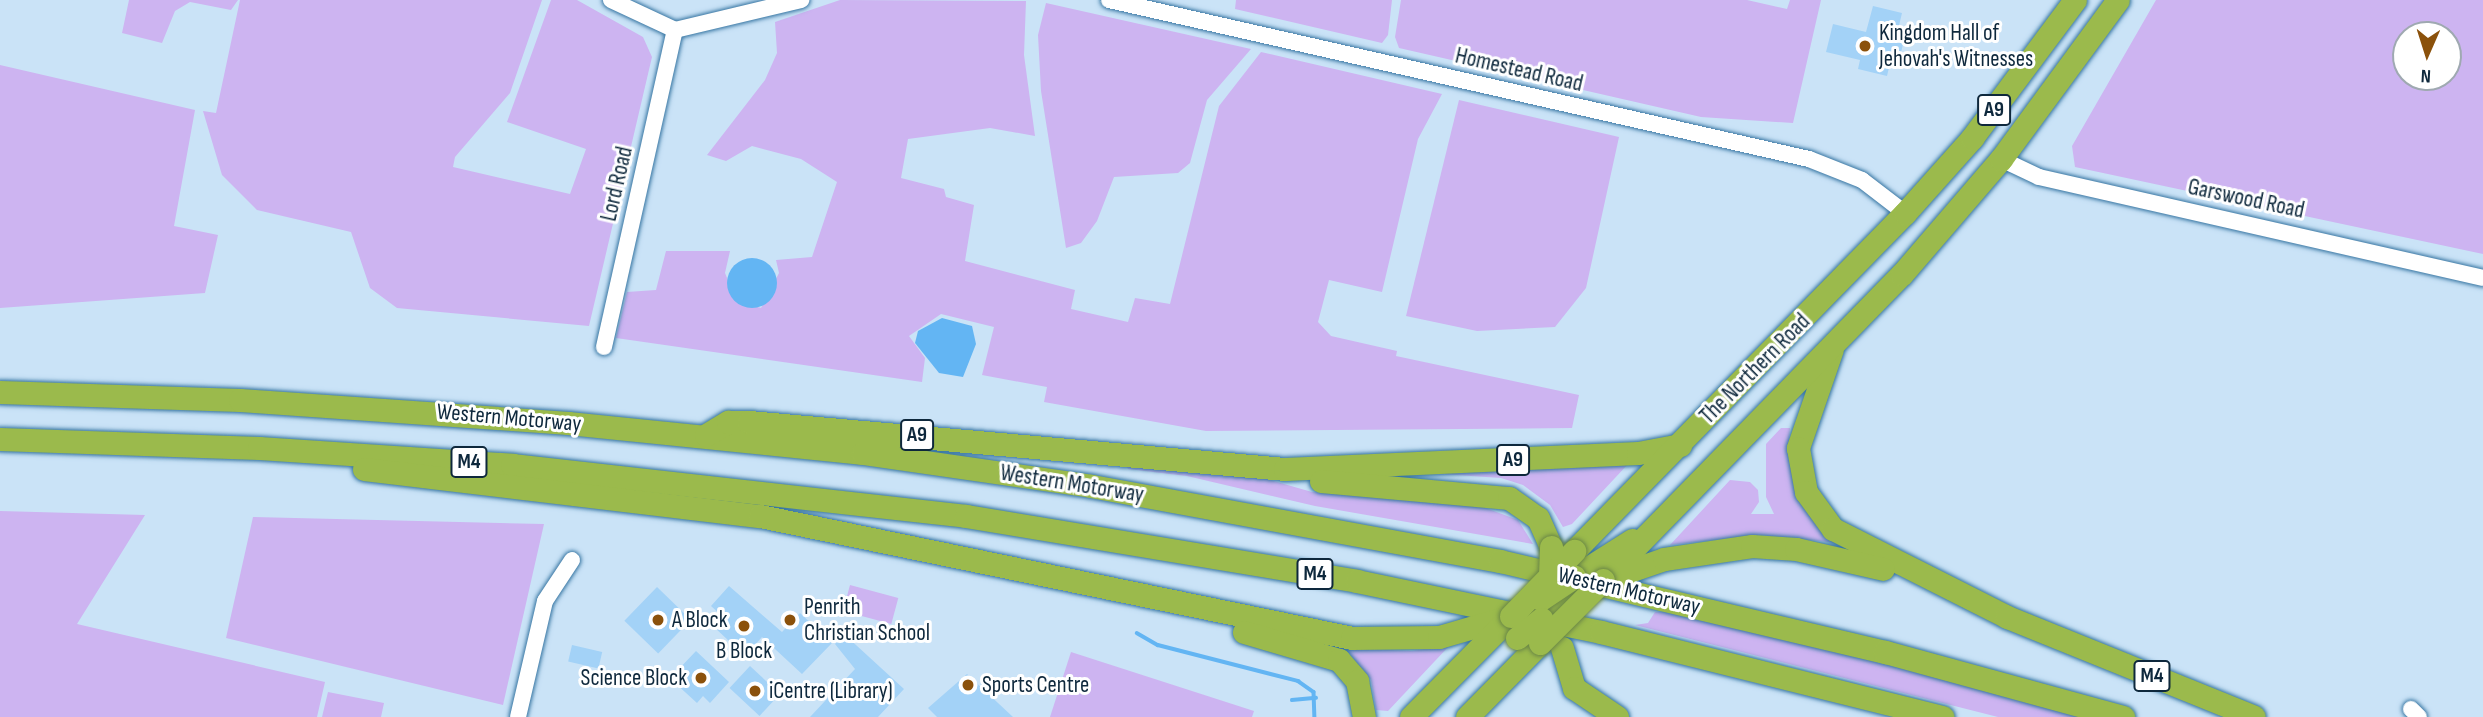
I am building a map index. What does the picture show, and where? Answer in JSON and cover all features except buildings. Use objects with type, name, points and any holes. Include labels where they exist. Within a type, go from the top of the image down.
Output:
[{"type":"highway","name":"The Northern Road","points":[[1518,635],[1557,598],[1604,562],[1615,510],[1905,213],[1972,138],[2075,0]]},
{"type":"highway","name":"The Northern Road","points":[[1468,717],[1501,683],[1518,635],[1557,598],[1653,528],[1832,349],[2001,159],[2119,0]]},
{"type":"highway","name":"M4","points":[[1832,349],[1822,386],[1802,426],[1798,448],[1805,492],[1833,529],[1934,577],[1944,588]]},
{"type":"highway","name":"Western Motorway","points":[[0,392],[356,407],[706,435],[1091,486],[1379,537],[1779,626],[2123,717]]},
{"type":"highway","name":"A9","points":[[706,435],[728,422],[790,425],[1285,469],[1638,453],[1680,445]]},
{"type":"highway","name":"Western Motorway","points":[[0,439],[259,448],[678,481],[1151,544],[1601,632],[1943,717]]},
{"type":"highway","name":"M4","points":[[259,448],[280,461],[665,506],[1309,647],[1349,670],[1363,699],[1364,717]]},
{"type":"highway","points":[[1285,469],[1315,480],[1509,498],[1538,518],[1551,547],[1557,598]]},
{"type":"highway","points":[[665,506],[820,526],[1352,638],[1418,639],[1518,635],[1574,688],[1617,717]]},
{"type":"highway","name":"M4","points":[[1604,562],[1708,550],[1796,549],[1944,588],[2254,717]]},
{"type":"highway","points":[[1411,717],[1473,655],[1518,635],[1541,619],[1574,577],[1604,562]]},
{"type":"street","points":[[611,0],[675,30],[801,0]]},
{"type":"street","name":"Homestead Road","points":[[1114,0],[1810,159],[1862,180],[1905,213]]},
{"type":"street","name":"Lord Road","points":[[604,347],[675,30]]},
{"type":"street","name":"Garswood Road","points":[[2001,159],[2039,177],[2483,278]]},
{"type":"street","points":[[518,717],[545,601],[572,560]]},
{"type":"shaded area","points":[[129,0],[238,0],[231,10],[190,2],[175,11],[162,43],[122,33]]},
{"type":"shaded area","points":[[240,0],[542,0],[510,93],[455,157],[453,167],[570,194],[586,149],[507,122],[551,0],[577,0],[643,37],[652,57],[589,326],[397,308],[370,288],[351,232],[257,210],[222,175],[203,111],[216,113]]},
{"type":"shaded area","points":[[840,0],[1026,1],[1024,55],[1035,136],[990,128],[908,139],[901,178],[944,189],[946,197],[974,205],[965,261],[1075,290],[1071,309],[1128,322],[1135,298],[1170,304],[1219,106],[1261,52],[1442,94],[1418,139],[1382,292],[1329,280],[1318,322],[1331,336],[1397,351],[1396,356],[1579,395],[1572,428],[1206,431],[1044,402],[1047,387],[982,375],[994,327],[941,314],[909,336],[925,358],[922,382],[616,338],[627,292],[656,290],[666,251],[730,251],[725,273],[736,300],[761,308],[779,273],[776,260],[812,257],[837,182],[801,159],[752,146],[726,161],[707,155],[765,80],[777,53],[775,22]]},
{"type":"shaded area","points":[[1236,0],[1392,0],[1388,35],[1382,43],[1235,9]]},
{"type":"shaded area","points":[[1401,0],[1747,0],[1787,9],[1790,0],[1821,0],[1793,123],[1701,117],[1399,48],[1395,37]]},
{"type":"shaded area","points":[[2156,0],[2483,0],[2483,254],[2075,167],[2072,146]]},
{"type":"shaded area","points":[[1046,3],[1251,49],[1207,100],[1190,163],[1178,173],[1114,177],[1097,221],[1081,243],[1066,248],[1041,91],[1038,35]]},
{"type":"shaded area","points":[[0,65],[195,110],[174,226],[218,235],[205,293],[0,308]]},
{"type":"shaded area","points":[[1459,100],[1619,137],[1586,288],[1555,327],[1477,331],[1406,316]]},
{"type":"shaded area","points":[[1781,428],[1790,428],[1788,456],[1797,495],[1838,543],[1760,535],[1670,545],[1730,480],[1750,482],[1758,490],[1759,502],[1751,514],[1774,514],[1766,497],[1766,444]]},
{"type":"shaded area","points":[[1629,463],[1572,524],[1563,527],[1550,505],[1523,485],[1501,478],[1426,473]]},
{"type":"shaded area","points":[[1126,465],[1259,477],[1312,492],[1475,504],[1518,520],[1533,544],[1315,506],[1187,476],[1128,469]]},
{"type":"shaded area","points":[[0,511],[145,515],[77,624],[325,682],[317,717],[0,717]]},
{"type":"shaded area","points":[[253,517],[544,524],[503,705],[226,638]]},
{"type":"shaded area","points":[[850,585],[898,598],[891,624],[843,611]]},
{"type":"shaded area","points":[[1655,612],[1690,612],[2089,717],[1998,717],[1635,625],[1648,623]]},
{"type":"shaded area","points":[[1450,645],[1388,711],[1376,710],[1371,680],[1345,648],[1412,651]]},
{"type":"shaded area","points":[[1071,652],[1254,711],[1252,717],[1050,717]]},
{"type":"shaded area","points":[[328,692],[384,703],[381,717],[322,717]]},
{"type":"water","points":[[752,258],[770,265],[777,283],[770,301],[752,308],[734,301],[727,283],[734,265]]},
{"type":"water","points":[[942,318],[972,326],[976,344],[963,377],[939,373],[915,343],[918,331]]},
{"type":"waterway","points":[[1137,633],[1158,645],[1298,681],[1314,692],[1315,717]]},
{"type":"waterway","points":[[1292,700],[1316,698]]},
{"type":"place","name":"Kingdom Hall of Jehovah's Witnesses","points":[[1865,46]]},
{"type":"place","name":"A Block","points":[[658,620]]},
{"type":"place","name":"Penrith Christian School","points":[[790,620]]},
{"type":"place","name":"B Block","points":[[744,626]]},
{"type":"place","name":"Science Block","points":[[701,678]]},
{"type":"place","name":"Sports Centre","points":[[968,685]]},
{"type":"place","name":"iCentre (Library)","points":[[755,691]]}]
